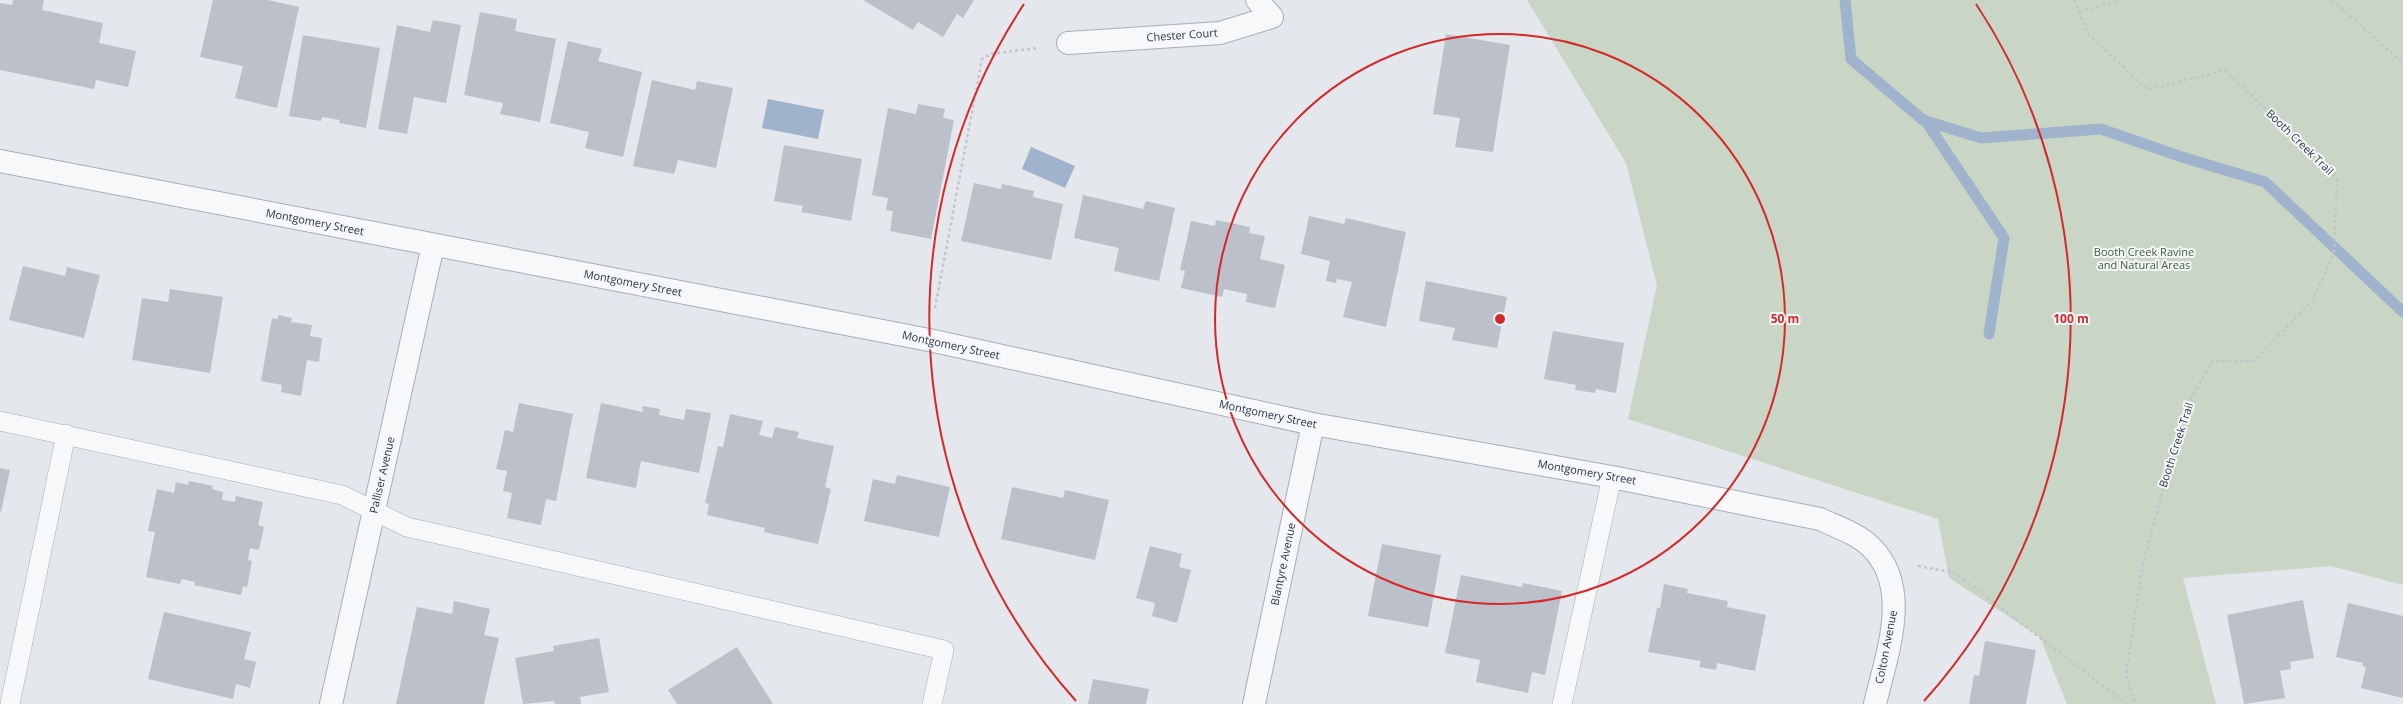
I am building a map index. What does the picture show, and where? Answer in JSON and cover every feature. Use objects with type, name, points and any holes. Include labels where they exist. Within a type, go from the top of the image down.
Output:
[{"type":"street","name":"Chester Court","points":[[1068,43],[1220,33],[1272,17],[1257,0]]},
{"type":"street","name":"Montgomery Street","points":[[0,161],[929,340],[1313,424],[1612,476],[1820,519],[1846,531],[1871,547],[1885,568]]},
{"type":"street","name":"Palliser Avenue","points":[[331,704],[433,245]]},
{"type":"street","name":"Blantyre Avenue","points":[[1254,704],[1313,424]]},
{"type":"street","name":"Colton Avenue","points":[[1875,704],[1892,630],[1895,603],[1885,568]]},
{"type":"lane","points":[[0,421],[66,434],[342,495],[407,527],[944,650],[932,704]]},
{"type":"lane","points":[[10,704],[66,434]]},
{"type":"lane","points":[[1562,704],[1612,476]]},
{"type":"path","name":"Booth Creek Trail","points":[[2074,0],[2088,34],[2148,90],[2225,70],[2337,178],[2334,253],[2313,300],[2254,361],[2213,361],[2186,406],[2143,563],[2129,644],[2126,674],[2135,704]]},
{"type":"path","points":[[2079,12],[2119,0]]},
{"type":"path","points":[[2332,0],[2403,63]]},
{"type":"path","points":[[929,340],[982,59],[991,54],[1068,43]]},
{"type":"path","points":[[1921,566],[1955,573],[2127,704]]},
{"type":"green space","name":"Booth Creek Ravine and Natural Areas","points":[[1527,0],[2403,0],[2403,585],[2331,566],[2183,578],[2216,704],[2067,704],[2040,637],[1949,578],[1938,519],[1628,419],[1657,285],[1626,163]]},
{"type":"water","points":[[768,99],[824,110],[818,139],[762,128]]},
{"type":"water","points":[[1031,147],[1075,166],[1065,188],[1022,169]]},
{"type":"building","points":[[13,0],[44,0],[42,10],[103,23],[99,43],[136,51],[128,87],[96,80],[94,89],[0,70],[0,3],[12,5]]},
{"type":"building","points":[[213,0],[268,0],[299,7],[277,108],[235,98],[243,66],[200,57]]},
{"type":"building","points":[[863,0],[974,0],[963,18],[957,14],[943,37],[918,22],[913,30]]},
{"type":"building","points":[[480,12],[517,19],[515,31],[556,39],[540,122],[500,114],[503,103],[464,95]]},
{"type":"building","points":[[433,20],[461,25],[446,103],[414,97],[407,134],[378,129],[397,25],[430,32]]},
{"type":"building","points":[[1446,34],[1510,45],[1493,152],[1455,147],[1460,118],[1433,114]]},
{"type":"building","points":[[303,35],[380,48],[366,128],[339,123],[340,120],[322,117],[321,121],[289,116]]},
{"type":"building","points":[[568,41],[602,49],[598,61],[642,72],[623,157],[585,148],[589,132],[550,123]]},
{"type":"building","points":[[652,80],[695,90],[697,81],[733,88],[716,168],[678,160],[674,174],[633,166]]},
{"type":"building","points":[[918,104],[945,109],[943,118],[954,120],[931,239],[890,231],[893,211],[886,210],[888,198],[872,195],[888,108],[916,114]]},
{"type":"building","points":[[784,145],[862,159],[851,221],[801,212],[803,206],[774,201]]},
{"type":"building","points":[[974,183],[1001,189],[1002,184],[1034,191],[1033,197],[1063,204],[1051,260],[961,241]]},
{"type":"building","points":[[1083,195],[1143,209],[1146,201],[1175,208],[1159,281],[1114,271],[1119,248],[1074,238]]},
{"type":"building","points":[[1309,216],[1344,224],[1346,218],[1406,232],[1386,327],[1343,317],[1352,282],[1337,279],[1336,283],[1326,281],[1330,261],[1301,254]]},
{"type":"building","points":[[1216,220],[1250,227],[1249,233],[1265,236],[1260,259],[1285,265],[1275,308],[1246,302],[1247,294],[1224,289],[1222,297],[1181,288],[1185,271],[1180,270],[1191,221],[1215,226]]},
{"type":"building","points":[[23,266],[65,276],[67,267],[100,275],[84,338],[9,320]]},
{"type":"building","points":[[1426,281],[1507,297],[1497,348],[1452,340],[1455,328],[1419,321]]},
{"type":"building","points":[[170,289],[223,297],[210,373],[132,360],[142,298],[168,302]]},
{"type":"building","points":[[278,315],[292,318],[291,322],[312,325],[310,336],[322,338],[319,362],[307,360],[301,396],[281,392],[282,385],[261,381],[272,318],[278,319]]},
{"type":"building","points":[[1553,331],[1624,343],[1616,393],[1596,389],[1595,393],[1575,390],[1576,385],[1544,379]]},
{"type":"building","points":[[519,403],[573,414],[556,501],[546,499],[541,525],[507,518],[512,493],[503,491],[507,471],[496,469],[505,430],[513,432]]},
{"type":"building","points":[[601,403],[643,412],[642,406],[660,409],[659,415],[684,420],[686,409],[711,413],[699,473],[641,461],[636,488],[586,478]]},
{"type":"building","points":[[730,414],[763,421],[759,435],[772,438],[775,427],[799,432],[797,438],[834,446],[825,487],[831,489],[818,544],[764,532],[765,528],[707,515],[709,504],[705,503],[718,446],[723,447]]},
{"type":"building","points":[[0,468],[10,470],[1,512],[0,511]]},
{"type":"building","points":[[897,475],[950,487],[939,537],[864,521],[873,479],[895,484]]},
{"type":"building","points":[[189,481],[213,486],[212,489],[223,492],[222,500],[235,502],[236,496],[263,502],[258,525],[264,527],[259,550],[250,548],[248,560],[252,561],[247,587],[243,586],[241,595],[194,585],[195,582],[182,579],[180,584],[146,577],[155,532],[148,531],[157,489],[174,493],[176,482],[188,485]]},
{"type":"building","points":[[1012,487],[1063,498],[1065,490],[1109,500],[1095,560],[1001,539]]},
{"type":"building","points":[[1382,544],[1441,555],[1428,627],[1368,616]]},
{"type":"building","points":[[1150,546],[1182,554],[1179,567],[1191,570],[1177,623],[1152,616],[1155,603],[1136,598]]},
{"type":"building","points":[[1461,575],[1522,587],[1523,583],[1562,591],[1545,675],[1532,672],[1528,693],[1476,682],[1480,660],[1445,653]]},
{"type":"building","points":[[1664,584],[1688,589],[1687,593],[1728,601],[1727,607],[1766,615],[1755,671],[1717,663],[1716,670],[1699,667],[1701,661],[1648,652],[1657,608],[1660,608]]},
{"type":"building","points":[[2303,600],[2314,658],[2290,662],[2291,669],[2280,671],[2285,698],[2244,704],[2227,615]]},
{"type":"building","points":[[454,601],[490,609],[484,635],[499,638],[484,704],[396,704],[417,607],[452,614]]},
{"type":"building","points":[[2348,603],[2403,616],[2403,698],[2361,688],[2366,667],[2362,666],[2363,663],[2336,657]]},
{"type":"building","points":[[164,612],[251,632],[244,659],[256,662],[250,688],[236,684],[233,699],[148,679]]},
{"type":"building","points":[[599,638],[609,692],[580,697],[581,704],[555,704],[554,701],[523,704],[515,658],[554,651],[553,646]]},
{"type":"building","points":[[1985,641],[2036,650],[2026,704],[1969,704],[1974,675],[1979,676]]},
{"type":"building","points":[[737,647],[773,704],[677,704],[668,690]]},
{"type":"building","points":[[1093,679],[1149,689],[1146,704],[1088,704]]},
{"type":"waterway","points":[[1845,0],[1851,59],[1923,120],[1981,138],[2101,129],[2182,157],[2265,182],[2403,312]]},
{"type":"waterway","points":[[1925,120],[2004,238],[1989,334]]}]
